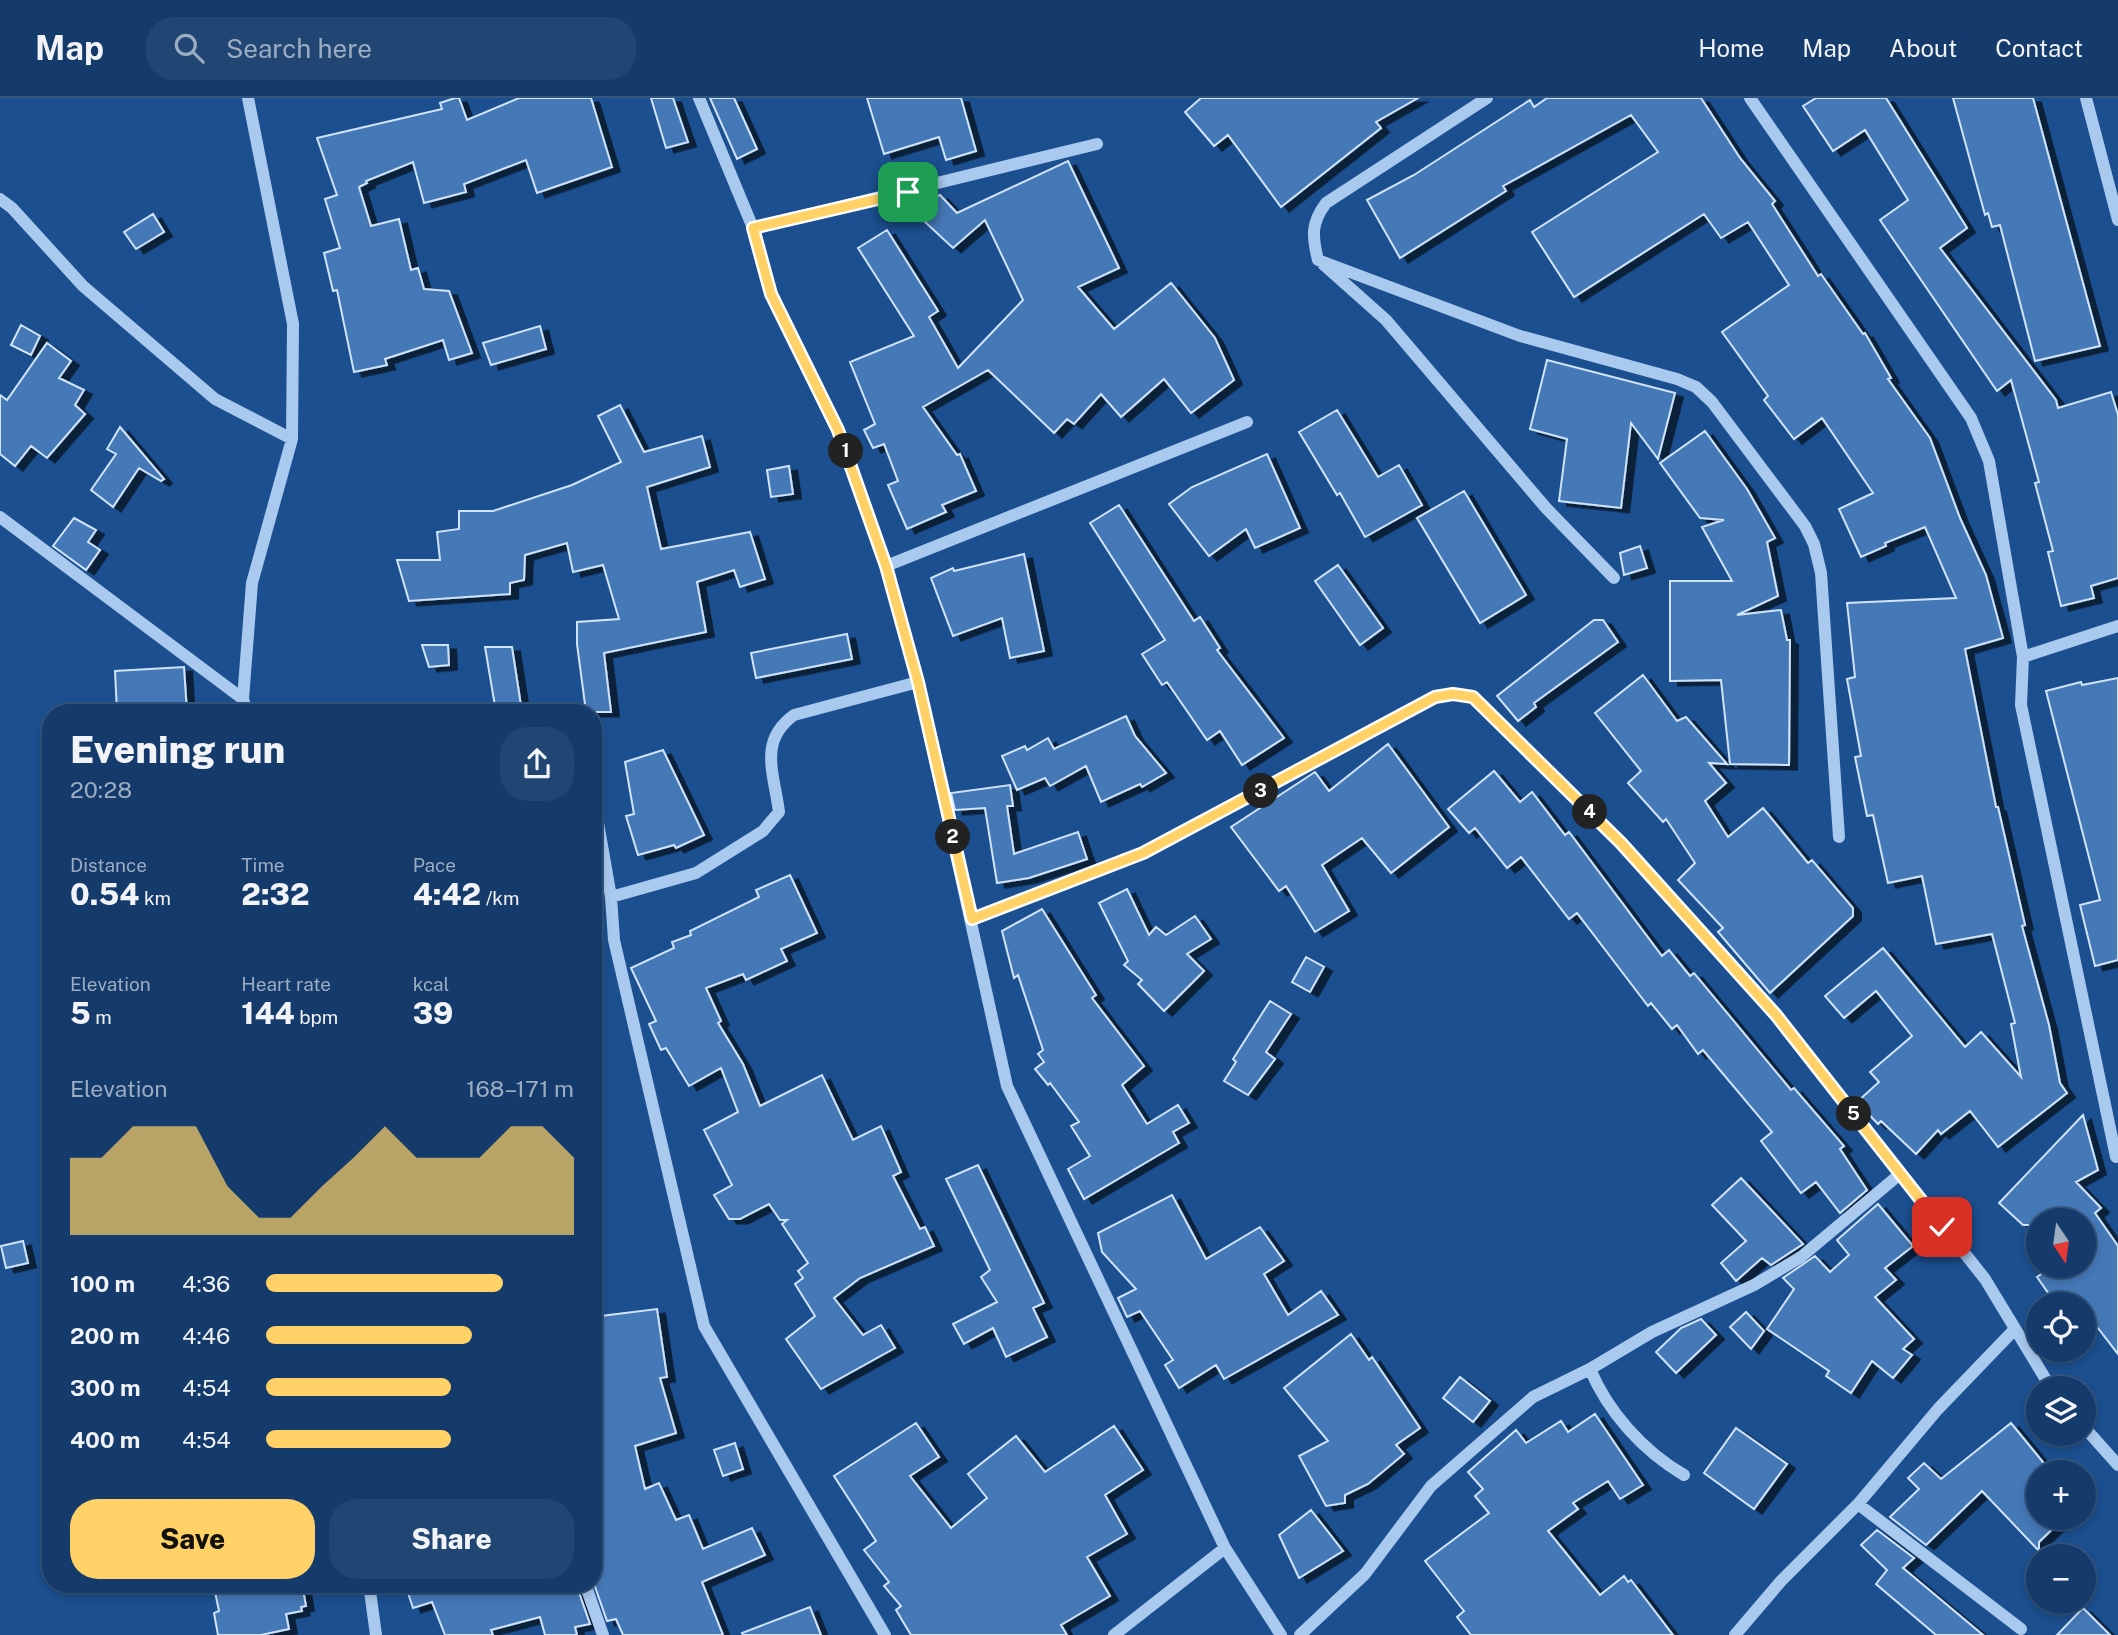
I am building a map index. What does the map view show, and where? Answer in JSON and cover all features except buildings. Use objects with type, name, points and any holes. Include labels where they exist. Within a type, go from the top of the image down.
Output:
[{"type":"street","points":[[245,704],[252,583],[292,439],[293,324],[248,98]]},
{"type":"street","points":[[699,98],[753,228],[771,294],[838,430],[886,566],[918,682],[1007,1086],[1225,1548],[1282,1635]]},
{"type":"street","points":[[1487,98],[1326,203],[1316,217],[1312,234],[1318,260],[1386,320],[1546,508],[1614,578]]},
{"type":"street","points":[[2087,98],[2118,220]]},
{"type":"street","points":[[1757,100],[1970,418],[1989,461],[2023,657],[2021,705],[2116,1157]]},
{"type":"street","points":[[753,228],[1097,144]]},
{"type":"street","points":[[0,199],[12,208],[83,286],[215,399],[292,439]]},
{"type":"street","points":[[1318,260],[1520,336],[1678,379],[1696,387],[1712,402],[1805,526],[1814,544],[1821,573],[1839,837]]},
{"type":"street","points":[[886,566],[1247,422]]},
{"type":"street","points":[[0,517],[242,704]]},
{"type":"street","points":[[2023,657],[2118,626]]},
{"type":"street","points":[[611,897],[696,873],[763,831],[779,812],[770,744],[779,725],[794,715],[918,682]]},
{"type":"street","points":[[972,919],[1143,853],[1435,697],[1453,694],[1473,697],[1621,843],[1776,1015],[1984,1279],[2043,1376]]},
{"type":"street","points":[[602,845],[611,897],[614,940],[704,1326],[885,1635]]},
{"type":"street","points":[[1300,1635],[1365,1574],[1432,1486],[1533,1397],[1652,1332],[1754,1285],[1801,1257],[1900,1174]]},
{"type":"street","points":[[1735,1635],[1781,1581],[1858,1504],[1929,1419],[2014,1331]]},
{"type":"street","points":[[1590,1368],[1617,1417],[1664,1463],[1684,1475]]},
{"type":"street","points":[[2096,1440],[2118,1465]]},
{"type":"street","points":[[1858,1504],[2021,1629]]},
{"type":"street","points":[[1114,1635],[1225,1548]]},
{"type":"street","points":[[370,1593],[376,1635]]},
{"type":"street","points":[[588,1593],[603,1635]]},
{"type":"route","points":[[908,192],[753,228],[771,294],[838,430],[886,566],[918,682],[972,919],[1143,853],[1435,697],[1453,694],[1473,697],[1621,843],[1776,1015],[1942,1227]]}]
